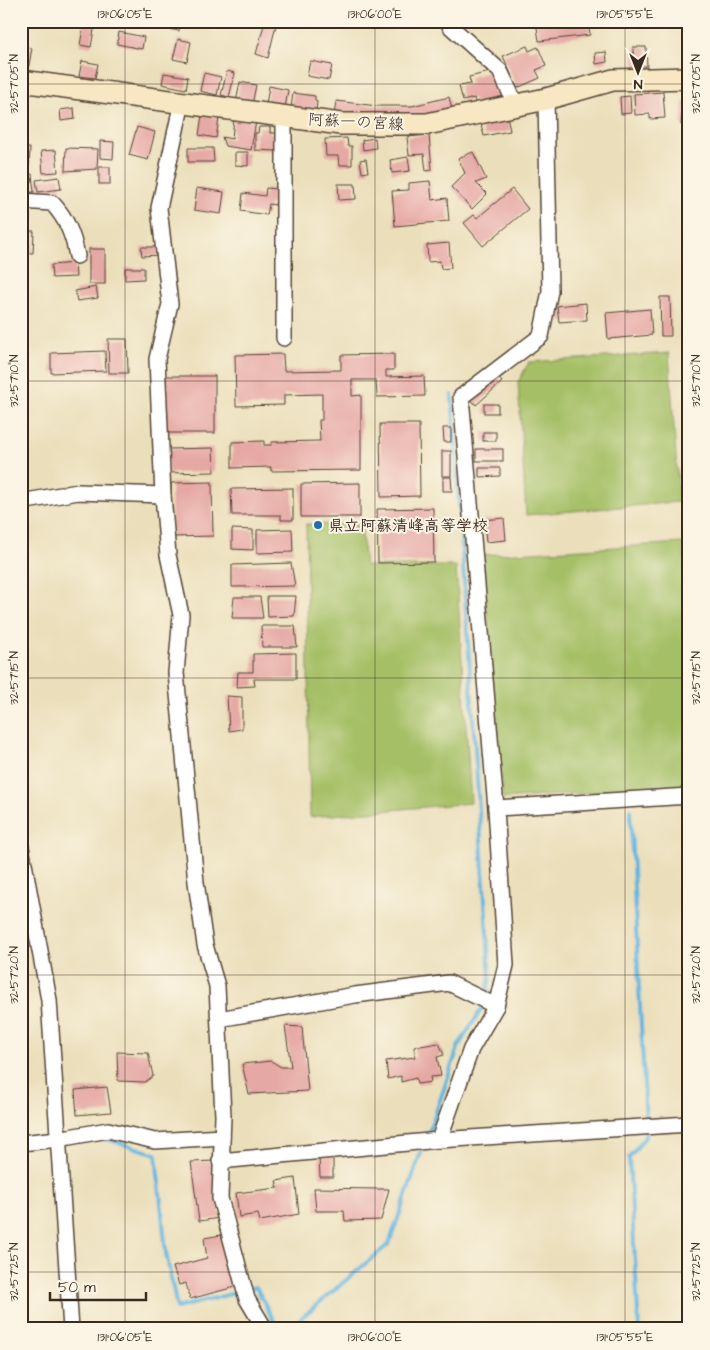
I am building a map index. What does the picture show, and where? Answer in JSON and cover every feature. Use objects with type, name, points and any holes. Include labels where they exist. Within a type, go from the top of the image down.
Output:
[{"type":"main road","name":"阿蘇一の宮線","points":[[21,81],[341,124],[427,124],[546,99],[613,80],[689,78]]},
{"type":"street","points":[[449,21],[450,26],[470,46],[500,71],[516,105]]},
{"type":"street","points":[[439,1140],[471,1049],[496,1006],[506,965],[496,808],[461,397],[541,336],[550,291],[546,99]]},
{"type":"street","points":[[182,102],[159,208],[170,304],[158,359],[163,495],[168,556],[180,615],[176,673],[196,882],[206,945],[217,986],[222,1138],[220,1198],[248,1299],[265,1329]]},
{"type":"street","points":[[284,116],[284,338]]},
{"type":"street","points":[[21,201],[52,203],[62,214],[72,232],[77,256]]},
{"type":"street","points":[[21,502],[78,492],[163,495]]},
{"type":"street","points":[[496,808],[689,796]]},
{"type":"street","points":[[21,847],[49,1000],[70,1329]]},
{"type":"street","points":[[219,1019],[355,995],[449,983],[496,1006]]},
{"type":"street","points":[[220,1161],[439,1140],[689,1124]]},
{"type":"street","points":[[21,1143],[58,1139],[108,1130],[155,1141],[222,1138]]},
{"type":"green space","points":[[669,353],[679,502],[526,515],[518,382],[529,362]]},
{"type":"green space","points":[[306,524],[361,525],[365,566],[456,566],[471,803],[310,817]]},
{"type":"green space","points":[[683,543],[689,619],[689,785],[503,799],[482,555]]},
{"type":"building","points":[[159,21],[181,21],[179,31],[157,27]]},
{"type":"building","points":[[265,21],[277,21],[268,58],[256,54]]},
{"type":"building","points":[[536,21],[588,21],[590,35],[539,41]]},
{"type":"building","points":[[640,21],[655,21],[655,26],[640,28]]},
{"type":"building","points":[[84,22],[95,24],[91,47],[80,45]]},
{"type":"building","points":[[119,32],[144,37],[142,49],[117,44]]},
{"type":"building","points":[[178,39],[191,42],[187,62],[173,59]]},
{"type":"building","points":[[21,46],[32,48],[27,76],[21,75]]},
{"type":"building","points":[[527,46],[529,51],[538,47],[546,66],[536,70],[540,78],[517,88],[503,56]]},
{"type":"building","points":[[633,47],[646,47],[647,66],[634,66]]},
{"type":"building","points":[[606,52],[607,62],[596,64],[595,53]]},
{"type":"building","points":[[82,61],[98,64],[95,78],[79,76]]},
{"type":"building","points":[[310,61],[332,65],[329,80],[307,76]]},
{"type":"building","points":[[227,71],[235,73],[229,97],[221,95]]},
{"type":"building","points":[[494,71],[496,82],[501,81],[505,98],[476,105],[474,98],[463,101],[459,86],[471,84],[469,77]]},
{"type":"building","points":[[164,73],[188,77],[186,89],[162,84]]},
{"type":"building","points":[[204,73],[221,77],[217,95],[200,91]]},
{"type":"building","points":[[240,82],[256,85],[252,105],[236,102]]},
{"type":"building","points":[[269,86],[288,90],[285,108],[266,105]]},
{"type":"building","points":[[663,92],[665,118],[650,119],[650,114],[635,115],[634,94]]},
{"type":"building","points":[[293,93],[315,96],[317,101],[316,112],[291,108]]},
{"type":"building","points":[[630,96],[631,113],[621,114],[620,97]]},
{"type":"building","points":[[449,97],[453,114],[334,116],[336,101],[377,106],[412,106]]},
{"type":"building","points":[[683,102],[689,103],[689,126],[681,125]]},
{"type":"building","points":[[74,108],[75,119],[61,121],[60,110]]},
{"type":"building","points":[[202,115],[219,118],[216,138],[199,135]]},
{"type":"building","points":[[507,115],[510,131],[484,136],[480,120]]},
{"type":"building","points":[[234,118],[256,121],[251,150],[225,146],[222,137],[232,139]]},
{"type":"building","points":[[137,127],[155,132],[148,160],[129,155]]},
{"type":"building","points":[[259,127],[270,127],[270,133],[278,133],[277,151],[255,150],[255,133],[258,133]]},
{"type":"building","points":[[429,135],[432,170],[426,171],[424,154],[409,155],[407,137]]},
{"type":"building","points":[[347,138],[348,146],[352,146],[352,165],[339,165],[338,156],[326,156],[325,139]]},
{"type":"building","points":[[375,138],[376,148],[363,150],[362,140]]},
{"type":"building","points":[[100,141],[114,142],[113,159],[100,158]]},
{"type":"building","points":[[21,148],[30,148],[29,166],[21,165]]},
{"type":"building","points":[[66,148],[98,149],[97,169],[65,171]]},
{"type":"building","points":[[188,148],[213,148],[214,162],[188,162]]},
{"type":"building","points":[[56,150],[58,172],[43,173],[41,151]]},
{"type":"building","points":[[235,152],[248,152],[248,166],[235,165]]},
{"type":"building","points":[[473,152],[486,179],[476,183],[487,194],[472,209],[451,187],[465,173],[458,158]]},
{"type":"building","points":[[408,157],[410,171],[392,173],[390,160]]},
{"type":"building","points":[[366,159],[368,172],[362,173],[360,160]]},
{"type":"building","points":[[99,167],[110,167],[110,184],[99,184]]},
{"type":"building","points":[[32,174],[34,192],[21,193],[21,175]]},
{"type":"building","points":[[59,177],[61,189],[38,192],[36,180]]},
{"type":"building","points":[[430,181],[432,200],[447,198],[449,221],[395,226],[392,191],[409,190],[409,183]]},
{"type":"building","points":[[338,184],[355,184],[356,199],[339,200]]},
{"type":"building","points":[[197,188],[224,192],[221,214],[194,210]]},
{"type":"building","points":[[266,188],[277,189],[275,205],[269,204],[267,215],[241,211],[243,193],[265,196]]},
{"type":"building","points":[[512,189],[528,209],[483,246],[464,223],[474,215],[477,218]]},
{"type":"building","points":[[21,215],[30,215],[29,231],[34,231],[33,253],[21,253]]},
{"type":"building","points":[[449,243],[451,268],[441,269],[440,261],[428,262],[427,245]]},
{"type":"building","points":[[141,247],[158,247],[159,255],[142,256]]},
{"type":"building","points":[[89,249],[105,249],[105,284],[89,284]]},
{"type":"building","points":[[21,262],[26,262],[25,295],[21,295]]},
{"type":"building","points":[[75,263],[76,277],[52,278],[51,265]]},
{"type":"building","points":[[125,268],[144,268],[144,279],[125,280]]},
{"type":"building","points":[[96,287],[98,298],[77,301],[75,291]]},
{"type":"building","points":[[660,297],[670,297],[671,336],[661,336]]},
{"type":"building","points":[[586,303],[587,320],[559,322],[557,306]]},
{"type":"building","points":[[650,309],[652,335],[608,339],[606,313]]},
{"type":"building","points":[[108,339],[127,339],[128,373],[109,373]]},
{"type":"building","points":[[105,351],[106,371],[51,373],[51,353]]},
{"type":"building","points":[[283,354],[284,371],[341,370],[341,355],[394,354],[394,370],[386,370],[386,377],[424,376],[425,396],[377,397],[376,380],[352,380],[352,396],[361,395],[361,470],[271,471],[271,467],[232,468],[232,442],[264,441],[264,445],[271,445],[272,442],[320,441],[319,420],[322,420],[322,394],[284,395],[284,405],[236,406],[235,355]]},
{"type":"building","points":[[496,375],[502,382],[476,405],[470,398]]},
{"type":"building","points":[[165,376],[215,376],[215,433],[165,433]]},
{"type":"building","points":[[484,404],[498,404],[498,413],[484,413]]},
{"type":"building","points":[[380,424],[419,424],[420,496],[381,497]]},
{"type":"building","points":[[443,428],[451,428],[451,442],[444,442]]},
{"type":"building","points":[[483,432],[496,432],[496,441],[483,441]]},
{"type":"building","points":[[213,448],[214,472],[168,473],[168,449]]},
{"type":"building","points":[[476,449],[503,449],[503,461],[476,461]]},
{"type":"building","points":[[442,451],[451,451],[451,476],[442,476]]},
{"type":"building","points":[[479,468],[500,468],[500,476],[479,477]]},
{"type":"building","points":[[443,477],[451,477],[452,491],[443,491]]},
{"type":"building","points":[[212,482],[213,536],[172,537],[171,483]]},
{"type":"building","points":[[360,483],[360,517],[301,517],[301,484]]},
{"type":"building","points":[[293,488],[293,520],[281,520],[281,515],[232,515],[231,489]]},
{"type":"building","points":[[433,508],[434,562],[378,563],[377,509]]},
{"type":"building","points":[[504,518],[506,540],[486,542],[484,520]]},
{"type":"building","points":[[232,529],[253,530],[253,550],[232,549]]},
{"type":"building","points":[[292,529],[293,552],[257,553],[257,530]]},
{"type":"building","points":[[291,563],[295,586],[232,587],[232,565]]},
{"type":"building","points":[[267,596],[296,596],[294,616],[268,617]]},
{"type":"building","points":[[234,597],[260,597],[263,618],[232,618]]},
{"type":"building","points":[[261,626],[295,626],[297,647],[262,647]]},
{"type":"building","points":[[296,653],[296,679],[254,679],[255,686],[237,687],[238,672],[253,672],[253,654]]},
{"type":"building","points":[[227,696],[242,697],[242,729],[229,731]]},
{"type":"building","points":[[285,1026],[302,1027],[308,1091],[249,1094],[242,1064],[271,1061],[281,1067],[291,1067]]},
{"type":"building","points":[[439,1043],[444,1055],[437,1057],[441,1076],[430,1077],[431,1082],[417,1084],[416,1078],[401,1082],[401,1076],[388,1079],[386,1061],[415,1057],[414,1047]]},
{"type":"building","points":[[117,1052],[148,1053],[153,1076],[145,1082],[118,1081]]},
{"type":"building","points":[[107,1087],[111,1112],[77,1115],[75,1090]]},
{"type":"building","points":[[333,1156],[333,1177],[320,1177],[319,1157]]},
{"type":"building","points":[[214,1161],[220,1218],[199,1221],[191,1162]]},
{"type":"building","points":[[295,1178],[299,1214],[260,1221],[258,1214],[239,1217],[236,1193],[278,1188],[276,1181]]},
{"type":"building","points":[[314,1188],[389,1189],[381,1220],[345,1221],[344,1211],[316,1211]]},
{"type":"building","points":[[227,1234],[242,1285],[190,1299],[186,1283],[179,1285],[173,1267],[207,1258],[204,1238]]},
{"type":"waterway","points":[[452,395],[490,978],[486,996]]},
{"type":"waterway","points":[[630,810],[646,1123]]},
{"type":"waterway","points":[[427,1138],[459,1045],[484,1005]]},
{"type":"waterway","points":[[639,1329],[629,1158],[645,1137],[646,1130]]},
{"type":"waterway","points":[[96,1139],[107,1139],[156,1154],[166,1253],[177,1308],[242,1291]]},
{"type":"waterway","points":[[288,1329],[389,1244],[424,1144]]},
{"type":"waterway","points":[[249,1289],[256,1287],[278,1329]]},
{"type":"place","name":"県立阿蘇清峰高等学校","points":[[318,525]]}]
